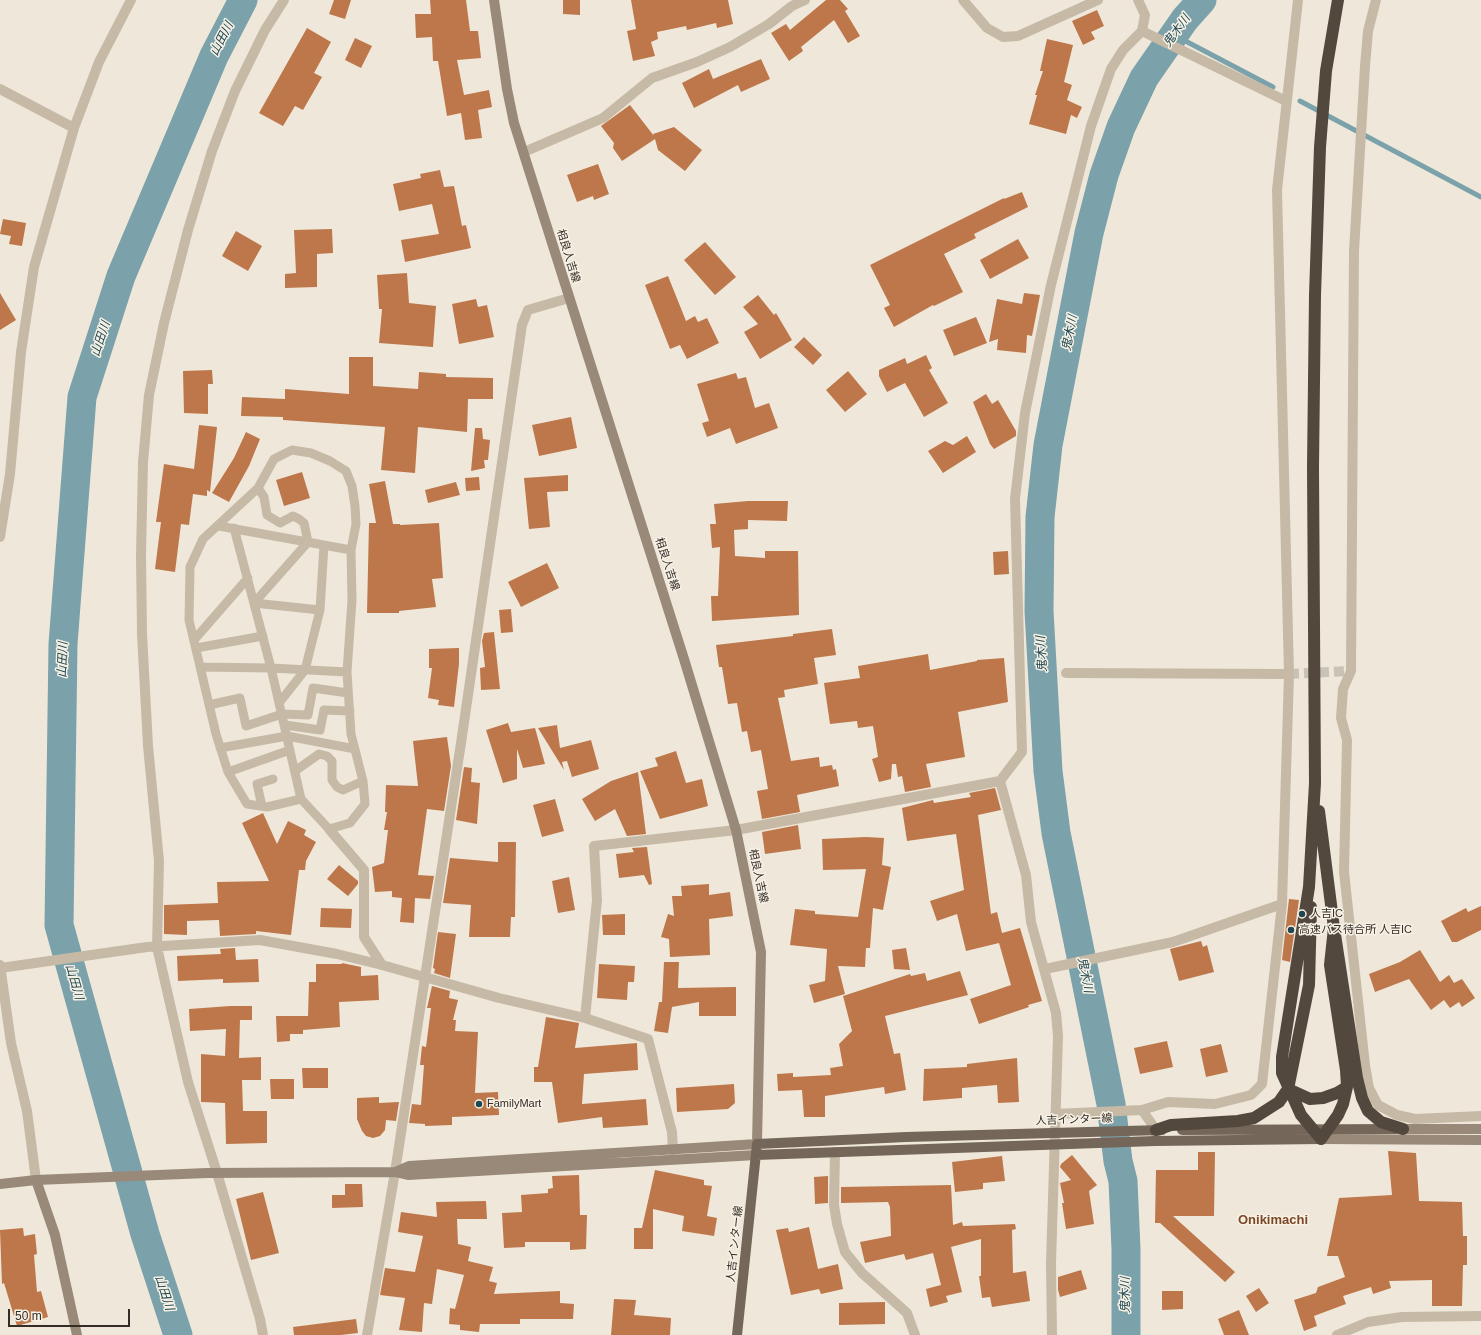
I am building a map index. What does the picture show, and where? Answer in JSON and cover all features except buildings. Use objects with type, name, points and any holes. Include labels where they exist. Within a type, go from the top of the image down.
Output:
[{"type":"highway","points":[[1334,928],[1330,965],[1346,1070],[1347,1087],[1343,1104],[1325,1134],[1312,1130],[1301,1115],[1282,1073],[1282,1057],[1309,888],[1315,782],[1313,467],[1315,295],[1320,146],[1326,71],[1338,0]]},
{"type":"highway","points":[[1315,782],[1334,928],[1357,1078],[1362,1098],[1368,1112],[1381,1122],[1403,1129]]},
{"type":"highway","points":[[1288,1089],[1310,1099],[1323,1098],[1337,1093],[1347,1087]]},
{"type":"highway","points":[[1156,1135],[1172,1125],[1238,1121],[1254,1118],[1279,1102],[1288,1089]]},
{"type":"main road","name":"人吉インター線","points":[[756,1149],[1102,1131],[1138,1130],[1156,1135],[1325,1134],[1403,1129]]},
{"type":"main road","name":"人吉インター線","points":[[756,1149],[835,1152],[1055,1145],[1139,1142],[1156,1135],[1312,1130]]},
{"type":"main road","name":"人吉インター線","points":[[738,1335],[756,1149]]},
{"type":"street","points":[[0,537],[10,474],[21,352],[34,267],[63,173],[74,128],[99,62],[131,0]]},
{"type":"street","points":[[262,1335],[260,1320],[212,1173],[152,947],[159,861],[148,746],[142,634],[141,555],[143,462],[149,395],[164,323],[188,230],[212,151],[238,85],[265,30],[284,0]]},
{"type":"street","name":"相良人吉線","points":[[494,0],[507,89],[514,123],[684,659],[736,830],[761,952],[756,1149]]},
{"type":"street","points":[[524,152],[603,118],[652,78],[697,62],[730,47],[769,24],[791,3],[805,0]]},
{"type":"street","points":[[963,0],[987,28],[1003,37],[1018,36],[1098,0]]},
{"type":"street","points":[[585,1018],[597,900],[594,846],[736,830],[1000,781],[1022,752],[1015,499],[1025,413],[1052,285],[1091,126],[1111,69],[1123,50],[1142,31],[1145,15],[1138,0]]},
{"type":"street","points":[[1055,1114],[1142,1110],[1168,1102],[1216,1104],[1251,1095],[1262,1084],[1282,904],[1289,674],[1277,190],[1298,0]]},
{"type":"street","points":[[1376,0],[1368,31],[1354,251],[1351,671],[1343,689],[1341,718],[1347,740],[1344,872],[1365,1065],[1369,1088],[1378,1105],[1397,1115],[1415,1119],[1481,1116]]},
{"type":"street","points":[[1142,31],[1286,101]]},
{"type":"street","points":[[0,89],[74,128]]},
{"type":"street","points":[[367,1335],[395,1172],[461,743],[522,325],[528,310],[569,298]]},
{"type":"street","points":[[1066,674],[1289,674]]},
{"type":"street","points":[[1000,781],[1026,875],[1031,922],[1056,1013],[1058,1036],[1051,1263],[1052,1335]]},
{"type":"street","points":[[329,829],[364,870],[364,937],[382,965]]},
{"type":"street","points":[[1045,969],[1173,942],[1282,904]]},
{"type":"street","points":[[77,1335],[54,1235],[36,1180],[27,1111],[11,1043],[0,967],[152,947],[260,940],[337,954],[585,1018],[648,1039],[672,1132],[673,1150]]},
{"type":"street","points":[[1142,1110],[1156,1135]]},
{"type":"street","points":[[1403,1129],[1481,1129]]},
{"type":"street","points":[[1325,1134],[1481,1140]]},
{"type":"street","points":[[395,1172],[409,1166],[673,1150],[756,1149]]},
{"type":"street","points":[[0,1184],[36,1180],[212,1173],[395,1172],[408,1175],[756,1149]]},
{"type":"street","points":[[835,1152],[834,1205],[837,1224],[845,1252],[862,1273],[907,1312],[915,1335]]},
{"type":"street","points":[[1337,1335],[1368,1322],[1402,1317],[1481,1316]]},
{"type":"lane","points":[[234,528],[271,668],[301,799],[329,829],[350,823],[365,804],[363,781],[351,734],[348,693],[347,672],[352,600],[351,550],[356,524],[352,486],[346,471],[330,461],[310,453],[292,450],[274,459],[258,488],[219,526],[203,539],[190,567],[189,620],[220,748],[228,772],[247,804],[267,807],[301,799]]},
{"type":"lane","points":[[258,488],[264,497],[267,515],[280,523],[293,516],[299,519],[304,523],[308,542]]},
{"type":"lane","points":[[219,526],[351,550]]},
{"type":"lane","points":[[254,603],[308,542]]},
{"type":"lane","points":[[279,702],[305,670],[320,610],[324,545]]},
{"type":"lane","points":[[195,644],[248,578]]},
{"type":"lane","points":[[254,603],[320,610]]},
{"type":"lane","points":[[195,644],[263,636]]},
{"type":"lane","points":[[200,667],[271,668],[347,672]]},
{"type":"lane","points":[[209,705],[240,698],[246,726],[282,714],[308,715],[313,688],[348,693]]},
{"type":"lane","points":[[285,725],[320,730],[324,710],[350,711]]},
{"type":"lane","points":[[220,748],[287,736],[355,748]]},
{"type":"lane","points":[[228,772],[290,750]]},
{"type":"lane","points":[[295,771],[319,754],[326,756],[332,761],[332,780],[337,787],[343,790],[363,781]]},
{"type":"lane","points":[[262,806],[257,784],[272,779]]},
{"type":"waterway","name":"山田川","points":[[178,1335],[145,1234],[59,925],[63,644],[82,397],[121,276],[214,56],[243,0]]},
{"type":"waterway","name":"鬼木川","points":[[1126,1335],[1126,1249],[1123,1181],[1118,1161],[1111,1104],[1056,833],[1048,771],[1039,611],[1040,517],[1048,445],[1089,233],[1104,175],[1121,127],[1144,78],[1185,19],[1202,0]]},
{"type":"waterway","points":[[1174,35],[1273,87]]},
{"type":"waterway","points":[[1300,101],[1481,197]]},
{"type":"tunnel","points":[[1289,674],[1351,671]]},
{"type":"place","name":"人吉IC","points":[[1302,914]]},
{"type":"place","name":"高速バス待合所 人吉IC","points":[[1291,930]]},
{"type":"place","name":"FamilyMart","points":[[479,1104]]},
{"type":"district","name":"Onikimachi","points":[[1273,1220]]}]
